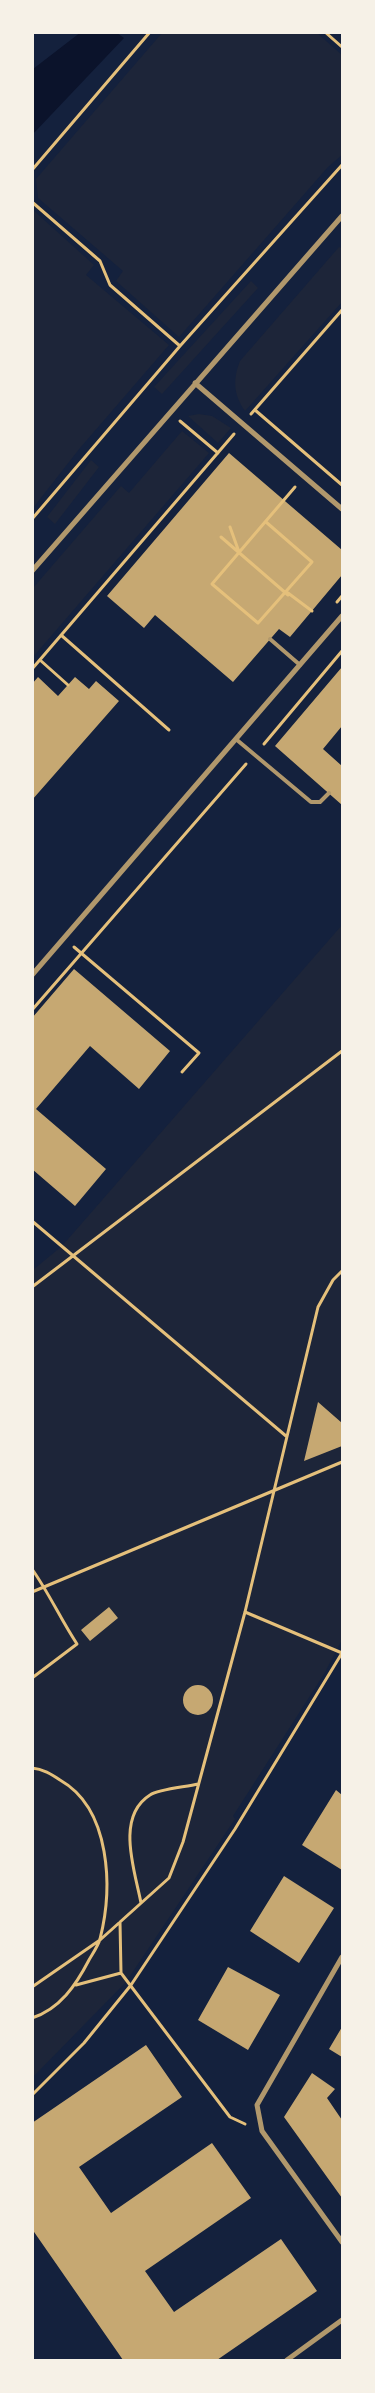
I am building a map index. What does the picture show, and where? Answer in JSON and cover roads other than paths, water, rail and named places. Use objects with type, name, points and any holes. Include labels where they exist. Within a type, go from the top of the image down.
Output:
[{"type":"street","points":[[32,571],[342,216]]},
{"type":"street","points":[[196,383],[342,509]]},
{"type":"street","points":[[32,975],[237,740],[342,616]]},
{"type":"street","points":[[342,1957],[257,2105],[262,2131],[342,2242]]},
{"type":"street","points":[[286,2360],[342,2320]]},
{"type":"lane","points":[[270,639],[300,665]]},
{"type":"lane","points":[[237,740],[311,802],[320,802],[329,792]]}]
